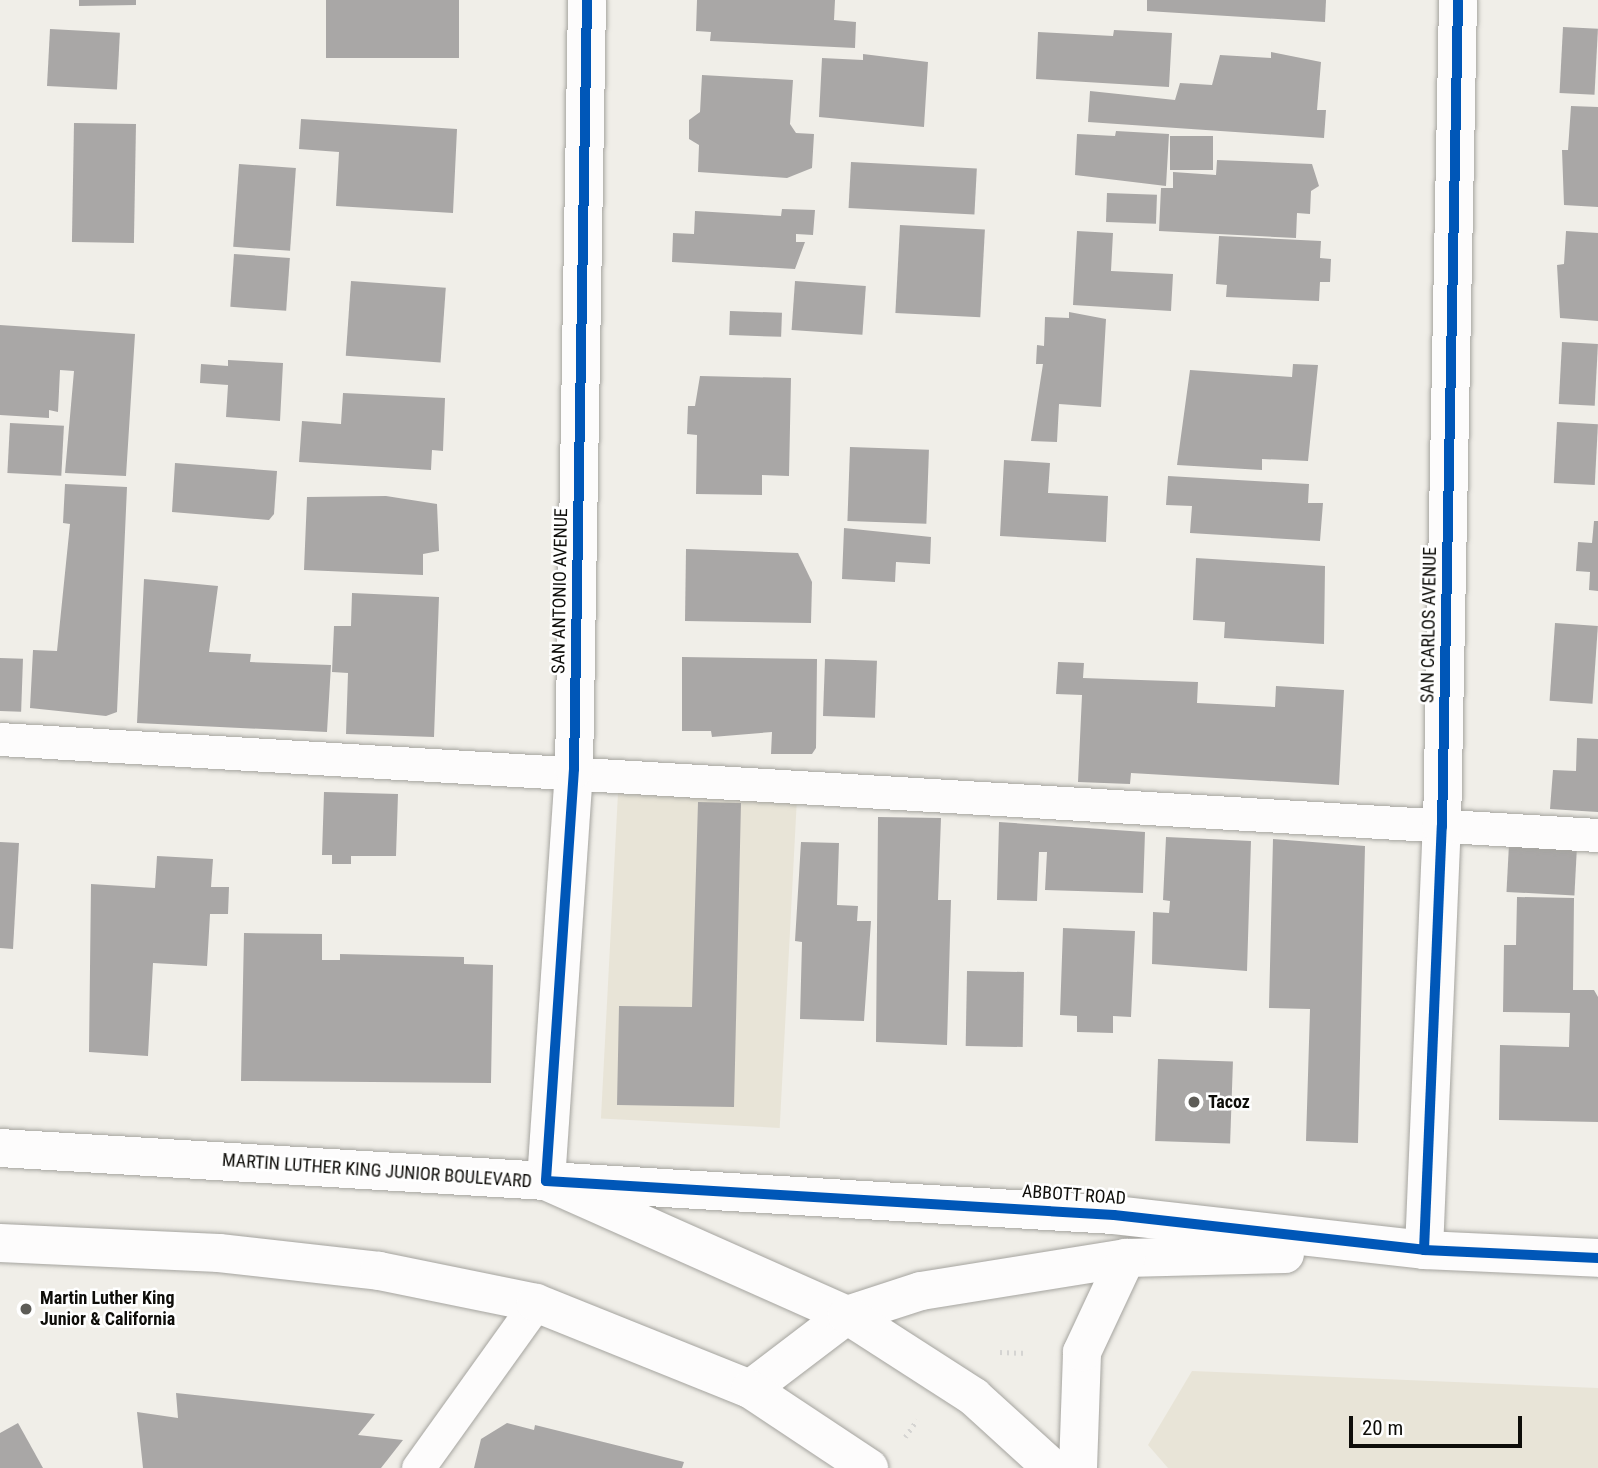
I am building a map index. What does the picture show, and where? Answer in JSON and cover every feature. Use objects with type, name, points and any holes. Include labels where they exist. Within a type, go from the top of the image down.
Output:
[{"type":"street","name":"SAN ANTONIO AVENUE","points":[[546,1181],[574,769],[587,0]]},
{"type":"street","name":"SAN CARLOS AVENUE","points":[[1424,1250],[1442,828],[1458,0]]},
{"type":"street","name":"MARTIN LUTHER KING JUNIOR BOULEVARD","points":[[0,1147],[546,1181],[847,1315],[974,1397],[1052,1468]]},
{"type":"street","name":"ABBOTT ROAD","points":[[546,1181],[1114,1215],[1424,1250],[1598,1258]]},
{"type":"street","points":[[0,1243],[219,1253],[379,1271],[536,1303],[750,1390],[869,1468]]},
{"type":"street","name":"ABBOTT ROAD","points":[[750,1390],[847,1315],[982,1278],[1126,1258],[1424,1250]]},
{"type":"street","points":[[1078,1468],[1082,1352],[1126,1258]]},
{"type":"lane","points":[[0,738],[574,769],[1442,828],[1598,835]]},
{"type":"lane","points":[[418,1468],[536,1303]]},
{"type":"shaded area","points":[[618,793],[797,802],[780,1128],[601,1119]]},
{"type":"shaded area","points":[[1192,1371],[1598,1388],[1598,1468],[1168,1468],[1148,1445]]},
{"type":"building","points":[[79,0],[136,0],[136,5],[79,6]]},
{"type":"building","points":[[326,0],[459,0],[459,58],[326,58]]},
{"type":"building","points":[[697,0],[835,0],[834,20],[856,22],[855,48],[710,41],[711,32],[696,31]]},
{"type":"building","points":[[1147,0],[1326,0],[1325,22],[1147,11]]},
{"type":"building","points":[[1563,27],[1598,29],[1594,95],[1560,93]]},
{"type":"building","points":[[50,29],[120,33],[117,90],[47,86]]},
{"type":"building","points":[[1114,30],[1172,33],[1169,87],[1036,79],[1038,32],[1113,36]]},
{"type":"building","points":[[1271,52],[1321,62],[1317,110],[1326,110],[1324,138],[1088,122],[1090,91],[1175,100],[1180,83],[1212,85],[1220,55],[1271,58]]},
{"type":"building","points":[[863,54],[928,62],[924,127],[819,117],[822,58],[863,60]]},
{"type":"building","points":[[702,75],[793,80],[790,124],[796,133],[814,134],[812,168],[787,178],[698,172],[699,145],[689,139],[689,120],[700,112]]},
{"type":"building","points":[[1571,106],[1598,107],[1598,207],[1564,205],[1562,150],[1568,150]]},
{"type":"building","points":[[301,119],[457,129],[453,213],[336,206],[339,152],[299,149]]},
{"type":"building","points":[[74,123],[136,124],[134,243],[72,242]]},
{"type":"building","points":[[1116,131],[1169,134],[1166,186],[1075,175],[1077,134],[1115,136]]},
{"type":"building","points":[[1170,136],[1213,136],[1213,170],[1170,170]]},
{"type":"building","points":[[1217,160],[1312,164],[1319,186],[1311,191],[1310,214],[1297,213],[1296,238],[1159,231],[1161,188],[1173,188],[1173,172],[1216,175]]},
{"type":"building","points":[[851,162],[977,169],[974,215],[849,208]]},
{"type":"building","points":[[239,164],[296,168],[290,251],[233,247]]},
{"type":"building","points":[[1107,193],[1157,195],[1156,224],[1106,222]]},
{"type":"building","points":[[782,209],[815,210],[813,235],[796,234],[796,242],[805,242],[795,269],[672,262],[673,233],[694,234],[695,211],[781,216]]},
{"type":"building","points":[[900,225],[985,229],[980,317],[895,313]]},
{"type":"building","points":[[1077,231],[1113,233],[1111,271],[1173,274],[1171,311],[1073,305]]},
{"type":"building","points":[[1566,231],[1598,233],[1598,321],[1560,318],[1557,265],[1564,264]]},
{"type":"building","points":[[1219,236],[1321,241],[1320,258],[1331,259],[1330,282],[1320,282],[1319,301],[1226,297],[1227,285],[1216,284]]},
{"type":"building","points":[[234,254],[290,258],[286,311],[230,307]]},
{"type":"building","points":[[351,281],[446,288],[441,362],[346,356]]},
{"type":"building","points":[[795,281],[866,286],[862,335],[792,330]]},
{"type":"building","points":[[730,311],[782,313],[781,337],[729,335]]},
{"type":"building","points":[[1069,312],[1106,319],[1101,407],[1059,404],[1057,442],[1031,441],[1043,364],[1036,364],[1037,345],[1044,346],[1045,317],[1069,318]]},
{"type":"building","points":[[0,325],[135,334],[126,476],[65,473],[74,371],[60,370],[58,412],[49,410],[49,418],[0,415]]},
{"type":"building","points":[[1562,342],[1598,344],[1595,406],[1559,404]]},
{"type":"building","points":[[228,360],[283,363],[280,421],[226,417],[228,385],[200,383],[201,364],[228,366]]},
{"type":"building","points":[[1293,364],[1318,365],[1308,461],[1262,459],[1262,470],[1177,465],[1190,370],[1292,377]]},
{"type":"building","points":[[700,376],[791,378],[789,476],[762,475],[762,495],[696,494],[697,435],[687,434],[688,406],[695,406]]},
{"type":"building","points":[[343,393],[445,398],[443,451],[432,450],[431,470],[299,462],[302,421],[341,424]]},
{"type":"building","points":[[1557,422],[1598,424],[1595,485],[1554,483]]},
{"type":"building","points":[[10,423],[64,426],[61,476],[7,473]]},
{"type":"building","points":[[850,447],[929,450],[926,524],[847,521]]},
{"type":"building","points":[[1004,460],[1050,463],[1048,493],[1108,496],[1106,542],[1000,536]]},
{"type":"building","points":[[175,463],[277,471],[274,514],[269,520],[172,512]]},
{"type":"building","points":[[1168,476],[1309,484],[1308,503],[1323,503],[1320,541],[1190,533],[1192,506],[1166,505]]},
{"type":"building","points":[[65,484],[127,487],[117,712],[106,716],[30,708],[33,650],[57,651],[70,524],[63,523]]},
{"type":"building","points":[[386,496],[437,504],[439,551],[423,554],[423,575],[304,570],[307,497]]},
{"type":"building","points":[[1594,521],[1598,521],[1598,591],[1589,590],[1590,572],[1576,571],[1578,542],[1592,543]]},
{"type":"building","points":[[844,528],[931,537],[930,564],[896,562],[895,582],[842,579]]},
{"type":"building","points":[[686,549],[798,553],[812,582],[811,623],[685,621]]},
{"type":"building","points":[[1196,558],[1325,566],[1324,644],[1224,638],[1225,622],[1193,620]]},
{"type":"building","points":[[144,579],[218,586],[209,652],[251,654],[250,662],[331,665],[327,732],[137,723]]},
{"type":"building","points":[[352,593],[439,597],[434,737],[346,734],[348,673],[332,672],[334,626],[351,626]]},
{"type":"building","points":[[1555,623],[1598,626],[1592,704],[1550,701]]},
{"type":"building","points":[[682,657],[817,659],[816,748],[812,754],[771,754],[772,732],[712,737],[711,731],[682,731]]},
{"type":"building","points":[[0,658],[23,659],[21,712],[0,711]]},
{"type":"building","points":[[825,659],[877,661],[875,718],[823,716]]},
{"type":"building","points":[[1058,662],[1084,663],[1083,678],[1198,682],[1197,703],[1275,707],[1276,686],[1344,690],[1339,785],[1131,773],[1130,784],[1078,782],[1082,695],[1056,694]]},
{"type":"building","points":[[1577,738],[1598,739],[1598,812],[1550,809],[1553,770],[1576,771]]},
{"type":"building","points":[[324,792],[398,794],[396,856],[351,856],[351,864],[332,864],[332,855],[322,855]]},
{"type":"building","points":[[698,802],[741,803],[734,1107],[617,1105],[619,1006],[692,1007]]},
{"type":"building","points":[[878,817],[941,818],[938,900],[951,900],[947,1045],[876,1042]]},
{"type":"building","points":[[999,822],[1145,832],[1143,893],[1045,890],[1047,852],[1039,852],[1037,901],[997,900]]},
{"type":"building","points":[[1166,837],[1251,841],[1247,971],[1152,964],[1153,912],[1169,913],[1170,901],[1163,900]]},
{"type":"building","points":[[1273,839],[1365,846],[1358,1143],[1306,1141],[1310,1009],[1269,1008]]},
{"type":"building","points":[[0,842],[19,843],[13,949],[0,948]]},
{"type":"building","points":[[801,842],[839,843],[837,905],[858,906],[857,921],[871,921],[864,1021],[800,1019],[802,942],[795,941]]},
{"type":"building","points":[[1509,844],[1577,848],[1574,895],[1506,892]]},
{"type":"building","points":[[157,856],[213,859],[211,887],[229,887],[228,914],[210,914],[207,966],[153,963],[148,1056],[89,1052],[91,884],[155,888]]},
{"type":"building","points":[[1517,897],[1574,898],[1573,990],[1594,990],[1598,997],[1598,1122],[1499,1120],[1500,1045],[1569,1047],[1570,1013],[1503,1012],[1504,945],[1516,945]]},
{"type":"building","points":[[1063,928],[1135,931],[1131,1017],[1113,1016],[1113,1033],[1077,1032],[1077,1016],[1060,1015]]},
{"type":"building","points":[[244,933],[322,934],[322,960],[340,960],[340,954],[464,957],[464,964],[493,965],[491,1083],[241,1081]]},
{"type":"building","points":[[967,971],[1024,972],[1023,1047],[966,1046]]},
{"type":"building","name":"Tacoz","points":[[1158,1059],[1233,1062],[1230,1144],[1155,1141]]},
{"type":"building","points":[[176,1393],[375,1414],[358,1435],[403,1440],[381,1468],[143,1468],[137,1412],[178,1418]]},
{"type":"building","points":[[18,1423],[43,1468],[0,1468],[0,1433]]},
{"type":"building","points":[[507,1423],[534,1430],[535,1425],[684,1462],[682,1468],[474,1468],[481,1439]]},
{"type":"cycle path","points":[[587,0],[574,769],[546,1181],[1114,1215],[1424,1250],[1598,1258]]},
{"type":"cycle path","points":[[1424,1250],[1442,827],[1458,0]]},
{"type":"place","name":"Tacoz","points":[[1194,1102]]},
{"type":"place","name":"Martin Luther King Junior & California","points":[[26,1309]]}]
